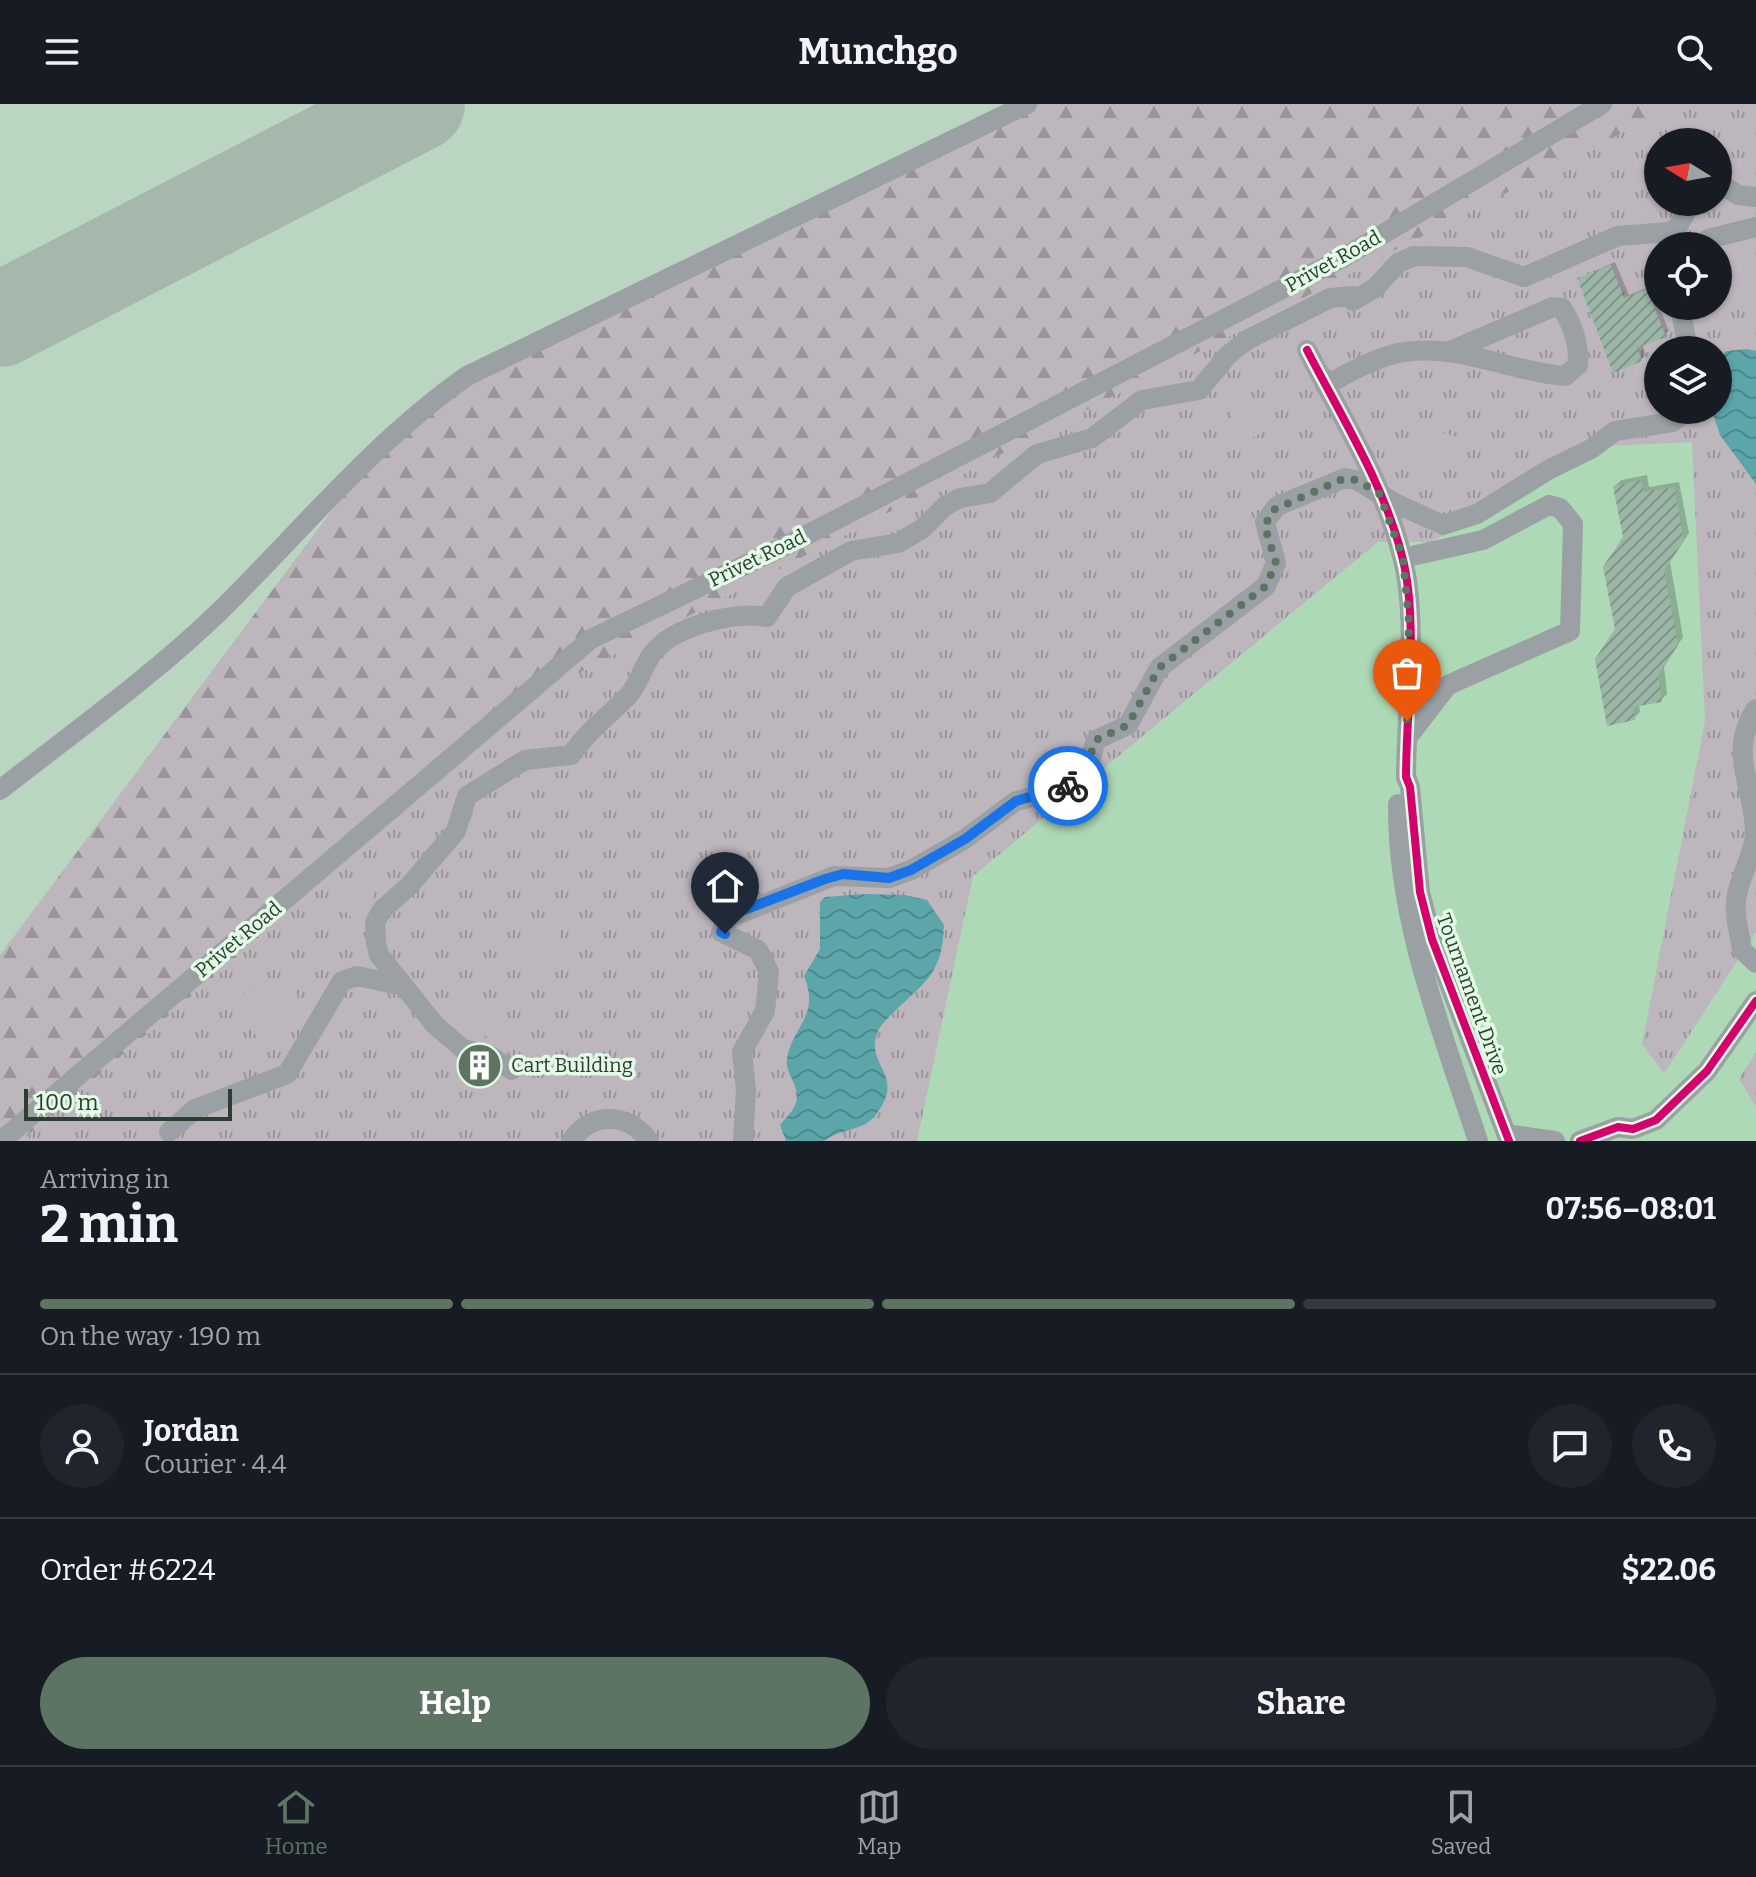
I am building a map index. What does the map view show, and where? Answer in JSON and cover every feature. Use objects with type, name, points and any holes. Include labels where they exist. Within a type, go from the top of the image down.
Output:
[{"type":"street","points":[[0,790],[174,652],[220,610],[341,482],[433,400],[467,376],[1027,104]]},
{"type":"street","name":"Privet Road","points":[[1,1141],[591,639],[795,541],[1346,256],[1602,104]]},
{"type":"street","points":[[1732,191],[1756,197]]},
{"type":"street","points":[[512,1070],[490,1056],[463,1049],[435,1025],[378,951],[375,922],[382,910],[410,885],[456,831],[467,796],[525,760],[571,755],[595,726],[628,696],[654,652],[666,642],[716,618],[735,614],[767,617],[787,587],[851,551],[898,543],[922,529],[945,506],[960,498],[990,493],[1037,454],[1092,438],[1142,400],[1199,390],[1228,355],[1247,340],[1340,294],[1353,296],[1353,301],[1364,296],[1398,263],[1414,256],[1467,257],[1524,277],[1627,233],[1669,232],[1678,227],[1684,216]]},
{"type":"street","points":[[1732,233],[1756,227]]},
{"type":"street","points":[[1325,386],[1404,352],[1448,352],[1542,374],[1565,376],[1578,365],[1579,348],[1566,314],[1562,308],[1553,307],[1448,352]]},
{"type":"street","name":"Tournament Drive","points":[[1307,350],[1379,493],[1403,558],[1410,679],[1406,777],[1410,787],[1420,892],[1432,939],[1508,1138]]},
{"type":"street","points":[[743,1141],[746,1090],[742,1052],[765,1011],[770,981],[766,963],[758,950],[721,932],[726,921],[754,905],[834,876],[889,878],[911,870],[965,839],[1016,801],[1054,792],[1076,782],[1090,761],[1096,740],[1128,725],[1134,717],[1159,668],[1266,586],[1276,563],[1265,527],[1271,511],[1345,478],[1356,480],[1432,523],[1454,523],[1477,514],[1548,470],[1591,449],[1615,431],[1660,424]]},
{"type":"street","points":[[1403,558],[1483,540],[1549,505],[1560,508],[1573,524],[1570,631],[1448,685],[1422,715],[1406,740]]},
{"type":"street","points":[[1410,679],[1448,685]]},
{"type":"street","points":[[1756,709],[1746,729],[1742,757],[1755,837],[1738,891],[1736,910],[1742,950],[1756,963]]},
{"type":"street","name":"Tournament Drive","points":[[1406,777],[1399,792],[1398,830],[1405,904],[1416,950],[1478,1141]]},
{"type":"street","points":[[357,976],[378,951]]},
{"type":"street","points":[[169,1132],[195,1109],[287,1074],[342,981],[357,976],[404,986]]},
{"type":"street","points":[[1580,1141],[1618,1127],[1630,1135],[1656,1120],[1707,1071],[1756,1001]]},
{"type":"street","points":[[571,1141],[589,1123],[616,1118],[641,1130],[649,1141]]},
{"type":"street","points":[[1508,1138],[1555,1141]]},
{"type":"shaded area","points":[[1693,442],[1705,721],[1642,1044],[1665,1073],[1756,932],[1756,1052],[1739,1079],[1756,1107],[1756,1141],[917,1141],[973,876],[1378,541],[1431,542],[1608,445]]},
{"type":"green space","points":[[1021,104],[1678,104],[561,682],[21,1141],[0,1141],[0,955],[406,411]]},
{"type":"green space","points":[[1678,104],[1756,104],[1756,932],[1664,1074],[1642,1044],[1705,721],[1692,442],[1608,446],[1431,542],[1378,542],[973,876],[917,1141],[21,1141],[561,682]]},
{"type":"green space","points":[[1756,261],[1756,301],[1732,301],[1732,271]]},
{"type":"green space","points":[[1242,384],[1267,415],[1265,429],[1255,437],[1240,436],[1229,426],[1233,409],[1232,390]]},
{"type":"green space","points":[[1442,432],[1457,437],[1462,455],[1416,463],[1406,448],[1406,439]]},
{"type":"green space","points":[[358,881],[370,886],[374,895],[371,916],[357,923],[342,908],[342,904],[347,888]]},
{"type":"green space","points":[[549,928],[556,930],[561,938],[555,966],[542,973],[518,972],[514,962],[522,940]]},
{"type":"green space","points":[[295,988],[298,997],[283,1029],[269,1037],[253,1034],[242,1005],[244,991]]},
{"type":"green space","points":[[451,999],[503,1024],[516,1044],[504,1047],[450,1022],[442,1004]]},
{"type":"green space","points":[[1756,1052],[1756,1107],[1739,1079]]},
{"type":"green space","points":[[612,1125],[641,1141],[582,1141]]},
{"type":"water","points":[[1732,350],[1756,351],[1756,484],[1720,435],[1716,424],[1732,424]]},
{"type":"water","points":[[905,895],[927,900],[944,925],[940,955],[931,975],[878,1031],[876,1054],[887,1080],[887,1090],[884,1102],[874,1117],[825,1141],[786,1141],[780,1125],[792,1111],[797,1098],[787,1058],[807,1011],[809,1001],[804,976],[820,949],[820,902],[825,897]]},
{"type":"building","points":[[1611,265],[1624,298],[1644,290],[1644,320],[1659,320],[1666,336],[1644,336],[1644,345],[1637,348],[1642,361],[1613,373],[1577,278]]},
{"type":"building","points":[[1641,480],[1644,492],[1674,487],[1684,541],[1664,570],[1678,645],[1658,675],[1662,702],[1633,707],[1635,720],[1607,726],[1595,659],[1615,629],[1603,567],[1623,537],[1613,486]]},
{"type":"runway","points":[[0,320],[418,104]]},
{"type":"cycle path","points":[[1307,350],[1373,477],[1402,556],[1411,636],[1406,777],[1410,787],[1420,892],[1432,939],[1509,1141]]},
{"type":"cycle path","points":[[1580,1141],[1618,1127],[1633,1129],[1656,1120],[1707,1071],[1756,1001]]},
{"type":"way so far","points":[[1068,786],[1084,772],[1096,740],[1128,725],[1159,668],[1227,619],[1266,586],[1276,563],[1276,554],[1265,527],[1267,515],[1277,506],[1310,490],[1345,478],[1356,480],[1379,493],[1403,558],[1409,622],[1407,721]]},
{"type":"place","name":"Cart Building","points":[[480,1065]]},
{"type":"route","points":[[725,934],[721,932],[726,921],[754,905],[843,874],[889,878],[911,870],[965,839],[1016,801],[1068,786]]}]
